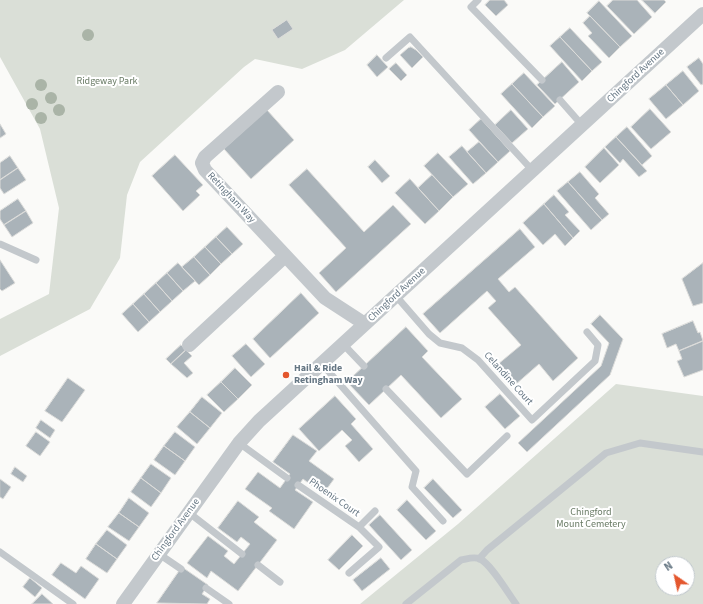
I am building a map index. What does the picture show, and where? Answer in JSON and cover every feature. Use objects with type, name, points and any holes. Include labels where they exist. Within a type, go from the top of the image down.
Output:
[{"type":"street","name":"Chingford Avenue","points":[[123,604],[239,443],[260,421],[703,14]]},
{"type":"street","name":"Retingham Way","points":[[278,92],[205,157],[202,163],[205,170],[325,298],[365,324]]},
{"type":"street","points":[[189,345],[285,256]]},
{"type":"lane","points":[[478,0],[471,6],[542,80]]},
{"type":"lane","points":[[386,58],[410,37],[533,171]]},
{"type":"lane","points":[[560,100],[582,125]]},
{"type":"lane","points":[[0,244],[36,260]]},
{"type":"lane","name":"Celandine Court","points":[[396,296],[429,334],[440,343],[462,348],[478,360],[532,420],[595,361],[598,345],[587,332]]},
{"type":"lane","points":[[343,344],[364,366]]},
{"type":"lane","points":[[322,364],[416,471],[412,486],[443,521]]},
{"type":"lane","points":[[386,389],[467,474],[508,436]]},
{"type":"lane","points":[[239,443],[287,478]]},
{"type":"lane","points":[[479,559],[487,550],[606,453],[640,443],[703,452]]},
{"type":"lane","name":"Phoenix Court","points":[[298,485],[359,527],[379,547],[349,573]]},
{"type":"lane","name":"Phoenix Court","points":[[359,527],[375,511]]},
{"type":"lane","points":[[188,512],[242,554]]},
{"type":"lane","points":[[0,552],[73,604]]},
{"type":"lane","points":[[159,554],[181,569]]},
{"type":"lane","points":[[406,604],[461,560],[472,558],[479,559],[487,564],[516,604]]},
{"type":"lane","points":[[258,565],[280,582]]},
{"type":"lane","points":[[206,588],[230,604]]},
{"type":"green space","name":"Ridgeway Park","points":[[0,0],[404,0],[345,50],[302,69],[255,59],[244,67],[140,162],[127,195],[120,258],[90,309],[0,356],[0,319],[49,294],[59,208],[40,129],[0,57]]},
{"type":"green space","name":"Chingford Mount Cemetery","points":[[616,384],[703,396],[703,604],[360,604],[458,524]]},
{"type":"building","points":[[490,0],[504,0],[508,5],[496,16],[485,5]]},
{"type":"building","points":[[613,0],[637,0],[652,17],[634,34],[607,6]]},
{"type":"building","points":[[642,0],[664,0],[666,2],[655,13]]},
{"type":"building","points":[[599,1],[632,36],[620,47],[587,13]]},
{"type":"building","points":[[590,16],[620,47],[609,58],[588,36],[592,33],[583,23]]},
{"type":"building","points":[[287,20],[293,29],[278,39],[272,30]]},
{"type":"building","points":[[570,28],[602,62],[592,71],[560,37]]},
{"type":"building","points":[[560,37],[592,71],[582,81],[550,46]]},
{"type":"building","points":[[411,47],[423,57],[412,68],[400,55]]},
{"type":"building","points":[[377,55],[388,67],[377,77],[367,65]]},
{"type":"building","points":[[699,58],[703,64],[703,84],[701,85],[687,67]]},
{"type":"building","points":[[562,62],[579,82],[555,104],[537,85]]},
{"type":"building","points":[[396,63],[407,75],[401,81],[389,69]]},
{"type":"building","points":[[683,71],[699,91],[683,105],[666,85]]},
{"type":"building","points":[[524,73],[555,106],[543,117],[512,84]]},
{"type":"building","points":[[512,84],[543,117],[532,128],[501,94]]},
{"type":"building","points":[[666,85],[683,105],[666,119],[649,99]]},
{"type":"building","points":[[650,109],[671,132],[651,149],[631,127]]},
{"type":"building","points":[[267,110],[294,140],[251,179],[224,149]]},
{"type":"building","points":[[511,110],[528,129],[512,143],[495,125]]},
{"type":"building","points":[[481,119],[510,151],[498,162],[469,130]]},
{"type":"building","points":[[0,124],[6,134],[0,138]]},
{"type":"building","points":[[627,127],[652,156],[642,165],[616,137]]},
{"type":"building","points":[[616,137],[647,171],[639,177],[623,159],[620,163],[605,147]]},
{"type":"building","points":[[479,142],[498,162],[486,173],[467,152]]},
{"type":"building","points":[[462,146],[486,173],[473,184],[449,157]]},
{"type":"building","points":[[604,148],[619,165],[600,183],[585,167]]},
{"type":"building","points":[[438,153],[468,184],[453,197],[424,166]]},
{"type":"building","points":[[175,155],[203,185],[196,191],[200,195],[183,211],[152,176]]},
{"type":"building","points":[[10,156],[18,168],[0,180],[0,163]]},
{"type":"building","points":[[375,160],[390,176],[382,183],[368,167]]},
{"type":"building","points":[[18,168],[26,180],[4,194],[0,188],[0,180]]},
{"type":"building","points":[[307,169],[364,232],[393,205],[411,224],[336,292],[319,273],[346,248],[289,185]]},
{"type":"building","points":[[580,172],[599,194],[595,198],[609,214],[602,220],[568,182]]},
{"type":"building","points":[[432,175],[453,197],[439,211],[418,188]]},
{"type":"building","points":[[410,179],[439,211],[425,224],[395,193]]},
{"type":"building","points":[[568,182],[602,220],[591,230],[557,191]]},
{"type":"building","points":[[554,195],[569,212],[565,215],[580,231],[573,238],[544,204]]},
{"type":"building","points":[[18,199],[26,211],[4,225],[0,219],[0,211]]},
{"type":"building","points":[[544,204],[573,238],[565,246],[555,234],[543,245],[523,223]]},
{"type":"building","points":[[26,211],[33,223],[12,237],[4,225]]},
{"type":"building","points":[[227,227],[243,244],[232,254],[216,237]]},
{"type":"building","points":[[520,229],[535,247],[498,279],[509,292],[515,287],[578,358],[553,381],[539,364],[515,385],[497,365],[521,345],[488,308],[496,301],[487,291],[440,333],[423,314]]},
{"type":"building","points":[[216,237],[232,254],[221,264],[205,247]]},
{"type":"building","points":[[205,247],[221,264],[210,275],[194,257]]},
{"type":"building","points":[[194,257],[210,275],[199,285],[182,267]]},
{"type":"building","points":[[0,260],[15,283],[2,291],[0,289]]},
{"type":"building","points":[[178,263],[195,281],[183,291],[167,273]]},
{"type":"building","points":[[703,263],[703,303],[693,306],[682,279]]},
{"type":"building","points":[[167,273],[183,291],[172,301],[156,283]]},
{"type":"building","points":[[156,283],[172,301],[160,312],[144,294]]},
{"type":"building","points":[[301,293],[319,313],[270,358],[253,339]]},
{"type":"building","points":[[144,294],[160,312],[149,322],[133,304]]},
{"type":"building","points":[[133,304],[149,322],[138,332],[122,314]]},
{"type":"building","points":[[600,315],[623,339],[610,375],[527,452],[518,443],[601,366],[609,343],[591,324]]},
{"type":"building","points":[[693,321],[698,333],[700,332],[703,341],[679,351],[676,344],[667,348],[662,334]]},
{"type":"building","points":[[406,327],[428,351],[422,357],[462,399],[441,418],[401,375],[369,405],[347,382]]},
{"type":"building","points":[[703,341],[703,370],[684,377],[677,361],[682,359],[679,351]]},
{"type":"building","points":[[246,344],[265,364],[251,377],[232,356]]},
{"type":"building","points":[[181,345],[186,350],[171,364],[166,359]]},
{"type":"building","points":[[186,350],[192,356],[184,363],[193,373],[187,378],[171,364]]},
{"type":"building","points":[[235,368],[252,385],[238,399],[221,382]]},
{"type":"building","points":[[68,378],[85,390],[62,422],[45,411]]},
{"type":"building","points":[[221,382],[238,399],[224,412],[207,395]]},
{"type":"building","points":[[500,394],[520,416],[505,429],[485,407]]},
{"type":"building","points":[[335,396],[356,419],[351,424],[373,449],[359,462],[345,446],[352,440],[342,430],[319,451],[299,429]]},
{"type":"building","points":[[202,397],[222,413],[210,428],[190,412]]},
{"type":"building","points":[[190,412],[210,428],[197,444],[177,427]]},
{"type":"building","points":[[41,420],[55,430],[50,438],[36,428]]},
{"type":"building","points":[[36,432],[50,442],[40,456],[26,446]]},
{"type":"building","points":[[175,432],[195,447],[185,461],[164,446]]},
{"type":"building","points":[[293,435],[317,451],[309,461],[334,479],[323,494],[303,479],[295,490],[313,502],[294,529],[269,511],[272,508],[245,489],[258,472],[280,488],[290,474],[273,462]]},
{"type":"building","points":[[164,446],[185,461],[175,475],[154,460]]},
{"type":"building","points":[[151,464],[171,478],[161,493],[141,478]]},
{"type":"building","points":[[15,467],[27,476],[23,482],[11,474]]},
{"type":"building","points":[[141,478],[161,493],[151,507],[131,492]]},
{"type":"building","points":[[0,479],[11,487],[3,499],[0,497]]},
{"type":"building","points":[[433,479],[462,510],[453,518],[424,488]]},
{"type":"building","points":[[129,498],[149,513],[139,527],[119,513]]},
{"type":"building","points":[[407,500],[436,531],[426,540],[397,510]]},
{"type":"building","points":[[238,501],[259,517],[254,522],[277,540],[238,591],[211,571],[207,578],[187,563],[208,536],[228,551],[224,556],[234,564],[250,544],[241,537],[237,542],[218,528]]},
{"type":"building","points":[[119,513],[139,527],[129,541],[108,527]]},
{"type":"building","points":[[380,515],[412,550],[401,560],[369,525]]},
{"type":"building","points":[[107,530],[127,545],[117,559],[96,544]]},
{"type":"building","points":[[352,535],[363,546],[339,570],[328,560]]},
{"type":"building","points":[[96,544],[117,559],[107,573],[86,559]]},
{"type":"building","points":[[381,558],[390,569],[362,591],[353,580]]},
{"type":"building","points":[[61,563],[76,573],[81,566],[99,579],[85,599],[52,575]]},
{"type":"building","points":[[182,567],[208,585],[202,594],[210,599],[207,604],[157,603]]},
{"type":"building","points":[[30,578],[42,588],[35,597],[23,587]]},
{"type":"building","points":[[42,594],[53,604],[32,604]]},
{"type":"place","name":"Hail & Ride Retingham Way","points":[[286,375]]}]
